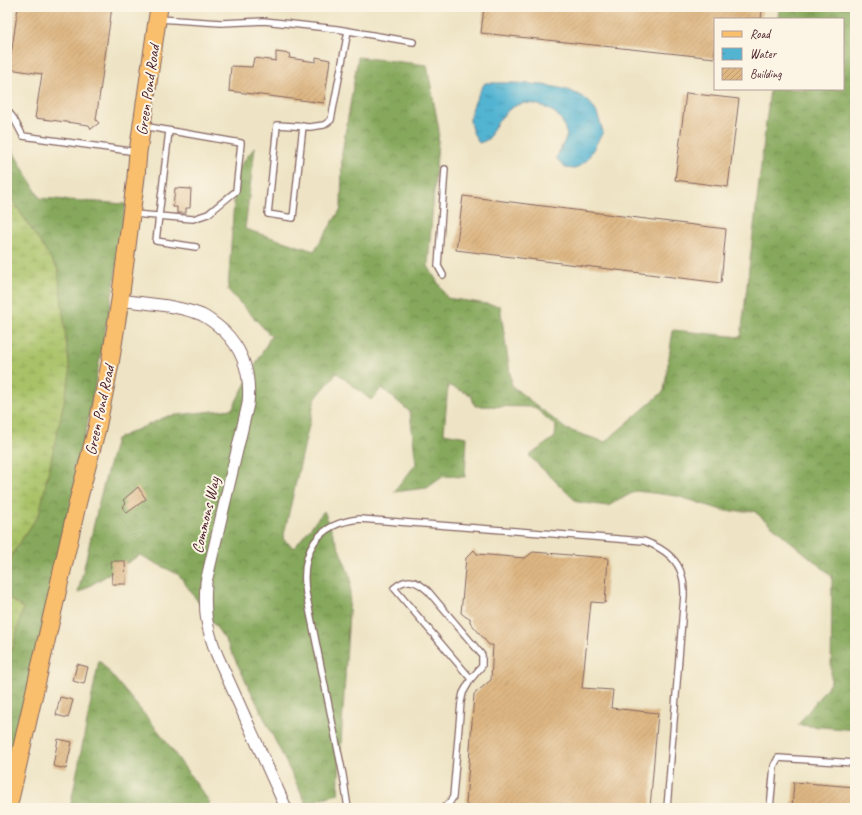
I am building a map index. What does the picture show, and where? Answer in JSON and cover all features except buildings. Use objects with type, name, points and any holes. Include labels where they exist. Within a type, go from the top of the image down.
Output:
[{"type":"main road","name":"Green Pond Road","points":[[8,808],[78,501],[97,428],[110,364],[120,300],[138,152],[158,13]]},
{"type":"street","name":"Commons Way","points":[[120,300],[186,310],[202,316],[214,322],[230,338],[242,354],[246,368],[249,391],[248,404],[206,582],[205,612],[210,635],[217,655],[286,808]]},
{"type":"lane","points":[[158,13],[222,23],[264,21],[348,31],[413,42]]},
{"type":"lane","points":[[303,126],[293,218],[268,214],[277,125],[324,125],[331,120],[348,31]]},
{"type":"lane","points":[[7,110],[14,119],[23,136],[138,152]]},
{"type":"lane","points":[[131,214],[193,219],[208,214],[236,191],[241,143],[142,126]]},
{"type":"lane","points":[[169,131],[156,241],[196,247]]},
{"type":"lane","points":[[443,275],[438,266],[445,169]]},
{"type":"lane","points":[[348,808],[306,593],[304,573],[308,551],[319,536],[330,527],[340,522],[360,519],[644,541],[658,546],[669,556],[679,567],[683,576],[684,595],[667,808]]},
{"type":"lane","points":[[443,808],[453,797],[463,693],[471,679],[482,666],[482,655],[421,584],[411,581],[403,582],[394,588],[471,679]]},
{"type":"lane","points":[[770,808],[774,766],[778,758],[855,763]]},
{"type":"green space","points":[[779,7],[855,7],[855,730],[798,725],[831,682],[832,576],[754,511],[725,511],[677,496],[636,491],[608,506],[577,502],[529,456],[555,437],[556,426],[534,407],[475,406],[471,395],[448,385],[444,433],[467,437],[465,477],[444,476],[427,488],[394,492],[416,464],[410,412],[382,388],[371,400],[337,373],[315,399],[283,539],[294,548],[324,511],[351,579],[338,794],[306,803],[226,641],[179,575],[140,555],[78,593],[100,498],[116,439],[168,416],[232,409],[271,336],[228,290],[236,171],[255,147],[245,229],[314,251],[341,209],[342,153],[358,57],[427,65],[439,130],[428,266],[447,298],[500,306],[512,386],[566,429],[605,442],[664,391],[673,330],[741,337],[770,90],[844,90],[844,18],[778,18]]},
{"type":"green space","points":[[7,141],[40,198],[126,204],[114,285],[71,510],[7,787],[7,653],[12,649],[23,608],[7,597],[7,569],[12,554],[39,514],[58,270],[7,192]]},
{"type":"green space","points":[[7,192],[58,270],[70,374],[39,514],[12,554],[7,569]]},
{"type":"green space","points":[[7,597],[23,608],[12,650],[7,653]]},
{"type":"green space","points":[[99,660],[160,733],[210,803],[205,808],[70,808]]},
{"type":"water","points":[[485,83],[524,83],[554,87],[579,95],[589,102],[596,112],[603,132],[587,160],[575,169],[565,168],[556,158],[567,136],[564,126],[560,118],[554,112],[535,104],[520,104],[507,111],[497,123],[490,137],[479,143],[475,137],[470,119],[476,100]]}]
